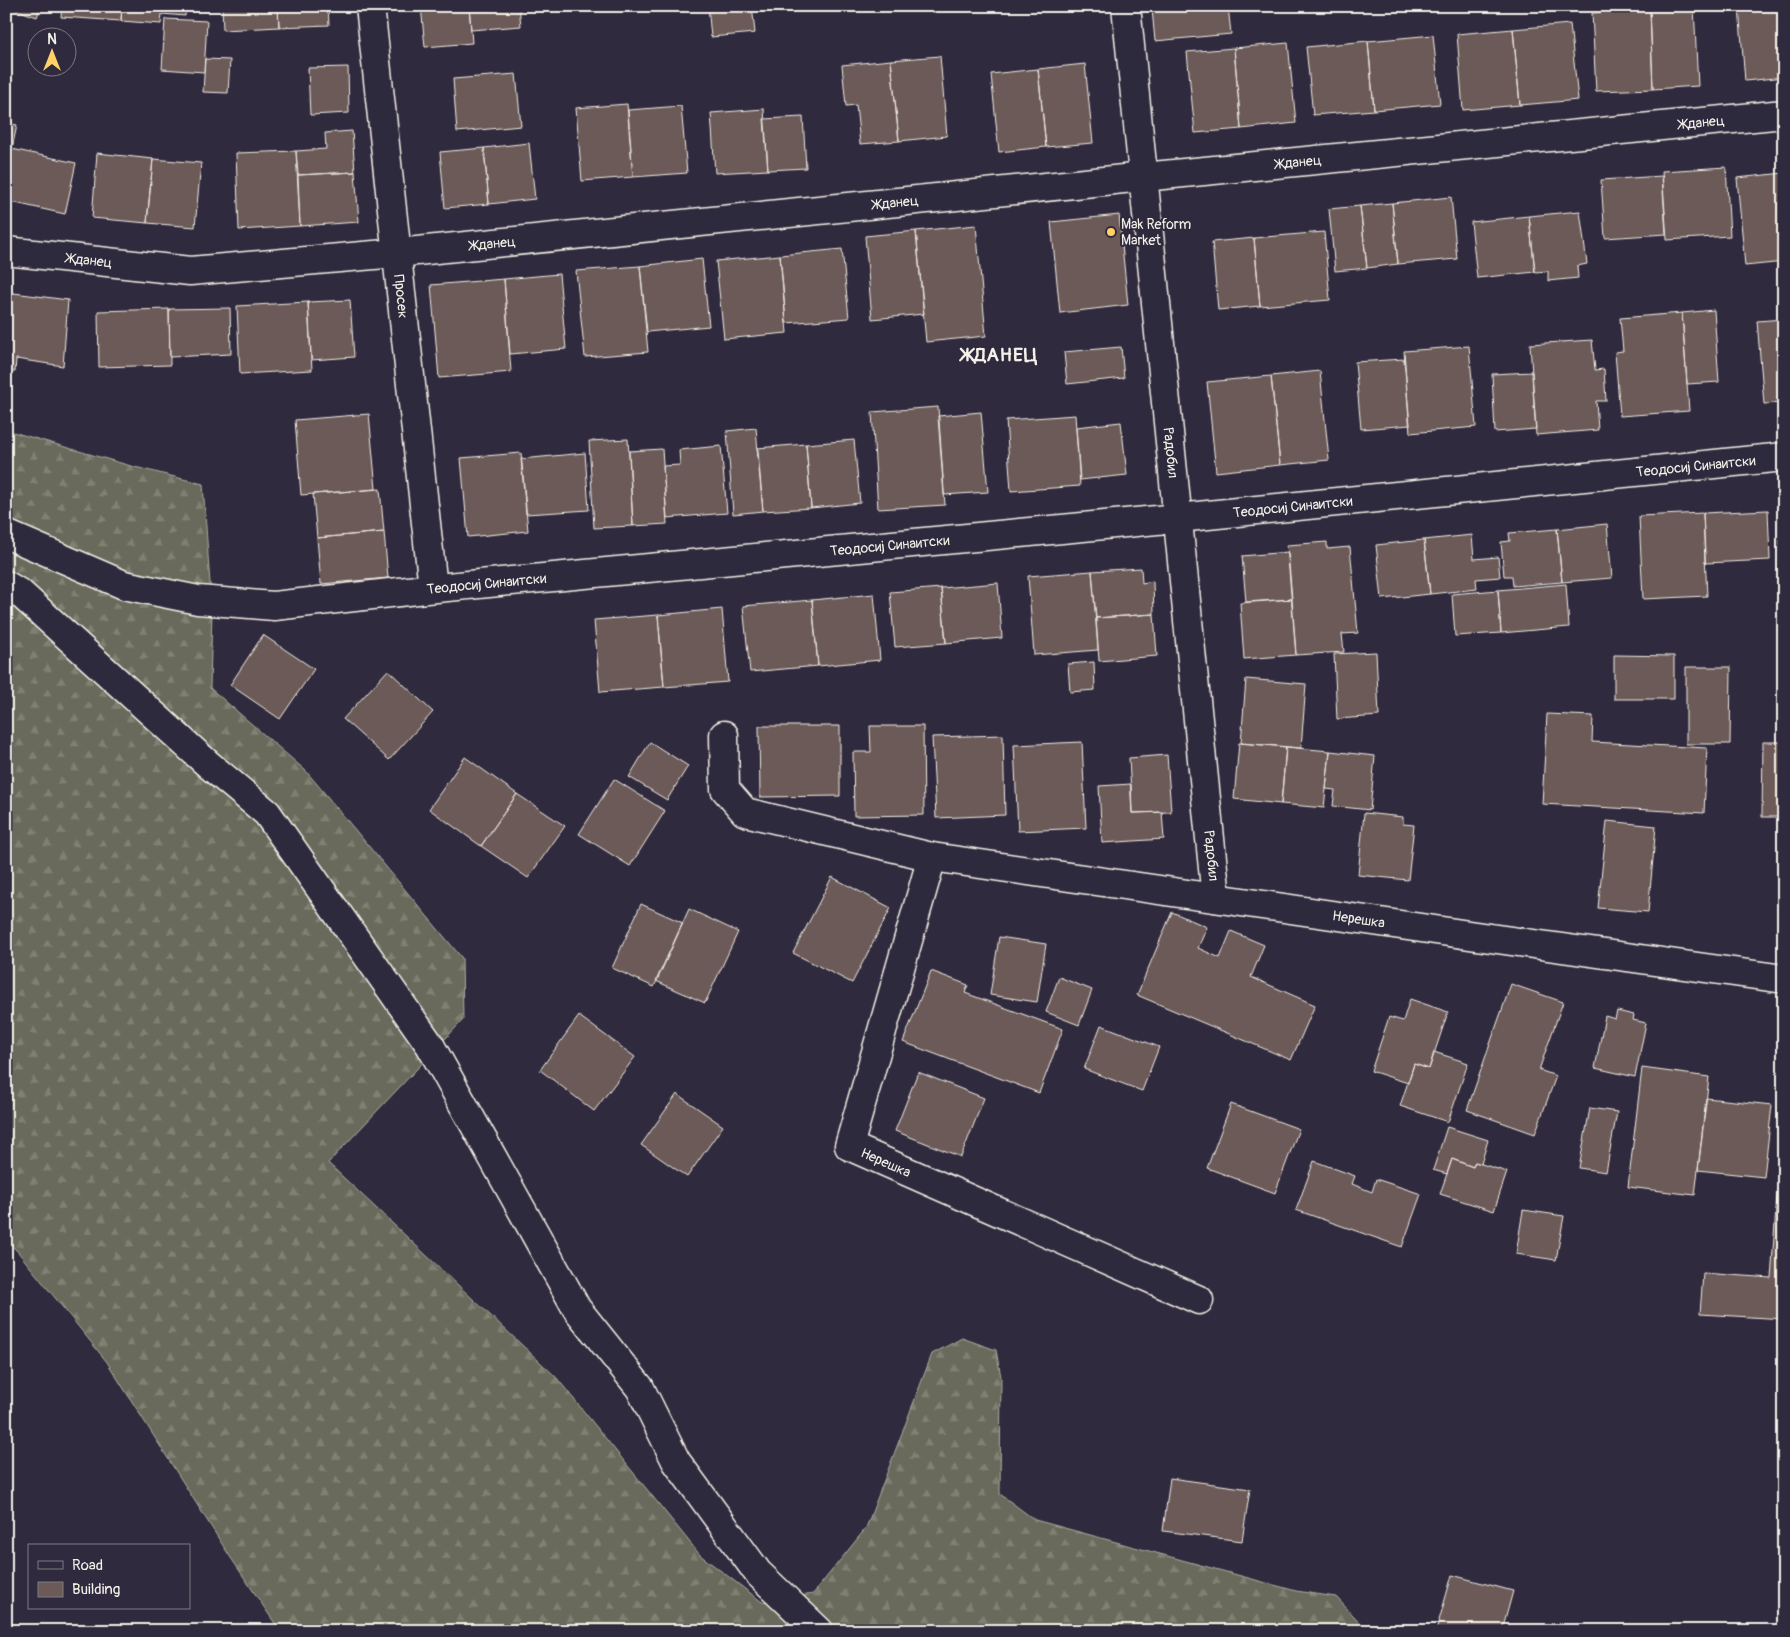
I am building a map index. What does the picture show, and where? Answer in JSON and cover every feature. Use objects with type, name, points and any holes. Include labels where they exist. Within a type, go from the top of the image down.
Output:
[{"type":"street","name":"Просек","points":[[370,6],[433,588]]},
{"type":"street","name":"Радобил","points":[[1126,6],[1216,898]]},
{"type":"street","name":"Жданец","points":[[6,251],[190,271],[397,253],[1144,176],[1784,114]]},
{"type":"street","name":"Теодосиј Синаитски","points":[[6,534],[124,585],[198,600],[274,606],[433,588],[1178,518],[1784,457]]},
{"type":"street","points":[[6,584],[21,594],[209,764],[267,813],[430,1045],[577,1309],[640,1388],[676,1461],[758,1573],[819,1631]]},
{"type":"street","name":"Нерешка","points":[[724,735],[725,789],[745,812],[932,857],[1784,979]]},
{"type":"street","name":"Нерешка","points":[[932,857],[849,1146],[1199,1300]]},
{"type":"green space","points":[[6,430],[131,466],[203,484],[212,612],[210,688],[306,771],[462,958],[463,1020],[328,1163],[556,1377],[700,1555],[762,1602],[813,1594],[866,1528],[932,1354],[962,1338],[996,1350],[1001,1377],[1000,1494],[1035,1520],[1296,1591],[1336,1597],[1368,1631],[280,1631],[229,1555],[107,1362],[18,1252],[6,1240]]},
{"type":"building","points":[[6,6],[41,6],[37,17]]},
{"type":"building","points":[[62,6],[122,6],[121,21],[61,17]]},
{"type":"building","points":[[122,6],[186,6],[185,16],[162,14],[161,24],[121,21]]},
{"type":"building","points":[[222,6],[278,6],[279,27],[223,30]]},
{"type":"building","points":[[278,6],[328,6],[329,25],[279,27]]},
{"type":"building","points":[[421,6],[469,6],[472,43],[425,47]]},
{"type":"building","points":[[469,6],[519,6],[521,26],[471,30]]},
{"type":"building","points":[[708,6],[752,6],[755,33],[711,37]]},
{"type":"building","points":[[1181,6],[1228,6],[1231,34],[1155,41],[1152,9]]},
{"type":"building","points":[[1784,6],[1784,77],[1745,81],[1739,8]]},
{"type":"building","points":[[1694,7],[1698,86],[1653,89],[1650,9]]},
{"type":"building","points":[[1650,9],[1653,89],[1596,91],[1592,13]]},
{"type":"building","points":[[165,19],[207,21],[204,72],[162,69]]},
{"type":"building","points":[[1570,24],[1578,100],[1520,105],[1513,29]]},
{"type":"building","points":[[1513,29],[1520,105],[1463,110],[1457,34]]},
{"type":"building","points":[[1433,35],[1440,104],[1374,110],[1368,41]]},
{"type":"building","points":[[1368,41],[1374,110],[1313,115],[1306,47]]},
{"type":"building","points":[[1288,43],[1296,123],[1241,129],[1234,48]]},
{"type":"building","points":[[1234,48],[1241,129],[1195,133],[1187,52]]},
{"type":"building","points":[[940,56],[947,136],[899,141],[891,60]]},
{"type":"building","points":[[205,59],[230,60],[228,93],[203,92]]},
{"type":"building","points":[[891,60],[899,141],[860,144],[856,105],[846,106],[842,65]]},
{"type":"building","points":[[1085,64],[1093,143],[1046,147],[1038,69]]},
{"type":"building","points":[[348,67],[349,113],[310,115],[308,68]]},
{"type":"building","points":[[1038,69],[1046,147],[999,152],[991,74]]},
{"type":"building","points":[[516,74],[521,126],[457,132],[453,79]]},
{"type":"building","points":[[627,104],[633,177],[582,181],[576,108]]},
{"type":"building","points":[[681,106],[687,173],[633,177],[628,110]]},
{"type":"building","points":[[764,109],[768,170],[715,173],[711,113]]},
{"type":"building","points":[[803,117],[806,168],[768,170],[764,119]]},
{"type":"building","points":[[6,123],[17,125],[6,177]]},
{"type":"building","points":[[352,131],[355,172],[298,175],[296,151],[326,149],[325,133]]},
{"type":"building","points":[[529,143],[535,199],[489,204],[484,148]]},
{"type":"building","points":[[484,148],[489,204],[445,208],[440,152]]},
{"type":"building","points":[[12,149],[76,163],[65,214],[6,201],[6,177]]},
{"type":"building","points":[[296,151],[300,226],[239,230],[236,153]]},
{"type":"building","points":[[97,153],[153,159],[147,223],[92,218]]},
{"type":"building","points":[[153,159],[201,163],[195,227],[147,223]]},
{"type":"building","points":[[1726,167],[1730,236],[1667,240],[1662,171]]},
{"type":"building","points":[[355,172],[359,222],[300,226],[298,175]]},
{"type":"building","points":[[1784,173],[1784,262],[1745,266],[1737,178]]},
{"type":"building","points":[[1662,176],[1666,234],[1605,238],[1601,180]]},
{"type":"building","points":[[1451,197],[1457,259],[1398,264],[1392,203]]},
{"type":"building","points":[[1392,203],[1398,264],[1367,268],[1360,206]]},
{"type":"building","points":[[1360,206],[1367,268],[1335,271],[1329,209]]},
{"type":"building","points":[[1580,211],[1587,264],[1577,266],[1578,278],[1548,281],[1548,271],[1535,272],[1529,216]]},
{"type":"building","points":[[1119,215],[1128,305],[1060,313],[1051,222]]},
{"type":"building","points":[[1529,216],[1535,272],[1477,278],[1471,222]]},
{"type":"building","points":[[976,225],[986,336],[926,342],[916,231]]},
{"type":"building","points":[[916,231],[924,314],[872,319],[865,236]]},
{"type":"building","points":[[1324,232],[1330,300],[1260,306],[1254,238]]},
{"type":"building","points":[[1254,238],[1260,306],[1218,310],[1212,242]]},
{"type":"building","points":[[842,249],[849,318],[786,323],[780,255]]},
{"type":"building","points":[[780,255],[787,333],[724,339],[716,261]]},
{"type":"building","points":[[702,259],[709,326],[647,332],[640,266]]},
{"type":"building","points":[[640,266],[648,352],[585,357],[576,271]]},
{"type":"building","points":[[559,274],[566,349],[510,354],[504,279]]},
{"type":"building","points":[[504,279],[511,372],[439,378],[431,285]]},
{"type":"building","points":[[6,292],[68,300],[63,366],[16,359],[15,372],[6,371]]},
{"type":"building","points":[[350,300],[354,357],[311,360],[308,302]]},
{"type":"building","points":[[308,302],[312,370],[240,374],[237,306]]},
{"type":"building","points":[[230,308],[231,354],[170,357],[169,309]]},
{"type":"building","points":[[169,309],[170,365],[99,367],[98,311]]},
{"type":"building","points":[[1714,310],[1719,382],[1687,384],[1682,313]]},
{"type":"building","points":[[1682,313],[1689,411],[1620,416],[1615,352],[1623,351],[1620,318]]},
{"type":"building","points":[[1784,319],[1784,403],[1764,404],[1757,321]]},
{"type":"building","points":[[1592,340],[1595,370],[1604,369],[1606,401],[1596,401],[1598,430],[1536,435],[1530,344]]},
{"type":"building","points":[[1469,346],[1476,427],[1410,433],[1404,351]]},
{"type":"building","points":[[1121,347],[1124,378],[1067,384],[1064,352]]},
{"type":"building","points":[[1404,359],[1410,425],[1361,429],[1355,362]]},
{"type":"building","points":[[1320,371],[1329,460],[1280,465],[1271,376]]},
{"type":"building","points":[[1532,372],[1536,429],[1495,432],[1492,374]]},
{"type":"building","points":[[1271,376],[1280,465],[1216,472],[1207,382]]},
{"type":"building","points":[[938,407],[945,505],[878,509],[872,412]]},
{"type":"building","points":[[981,412],[988,492],[944,495],[938,416]]},
{"type":"building","points":[[369,414],[376,489],[301,495],[295,420]]},
{"type":"building","points":[[1075,415],[1080,486],[1011,491],[1006,420]]},
{"type":"building","points":[[1121,422],[1127,475],[1080,480],[1076,427]]},
{"type":"building","points":[[756,428],[763,511],[733,514],[727,431]]},
{"type":"building","points":[[628,439],[633,526],[594,528],[589,441]]},
{"type":"building","points":[[854,440],[860,503],[811,508],[806,444]]},
{"type":"building","points":[[806,444],[811,508],[763,511],[757,448]]},
{"type":"building","points":[[721,446],[727,513],[667,518],[663,466],[680,465],[679,450]]},
{"type":"building","points":[[662,449],[667,524],[633,526],[629,451]]},
{"type":"building","points":[[521,453],[528,531],[468,537],[461,458]]},
{"type":"building","points":[[585,453],[589,510],[526,514],[521,459]]},
{"type":"building","points":[[380,489],[384,532],[317,538],[313,494]]},
{"type":"building","points":[[1779,499],[1784,499],[1784,585],[1781,585]]},
{"type":"building","points":[[1768,510],[1770,560],[1705,563],[1703,513]]},
{"type":"building","points":[[1703,513],[1707,596],[1643,599],[1639,516]]},
{"type":"building","points":[[1607,524],[1612,578],[1562,582],[1557,529]]},
{"type":"building","points":[[1557,529],[1562,582],[1513,586],[1512,576],[1504,576],[1501,542],[1510,541],[1509,533]]},
{"type":"building","points":[[384,532],[388,578],[321,584],[317,538]]},
{"type":"building","points":[[1472,535],[1474,559],[1498,557],[1500,577],[1476,579],[1477,589],[1430,594],[1424,540]]},
{"type":"building","points":[[1424,540],[1430,594],[1382,599],[1376,545]]},
{"type":"building","points":[[1327,542],[1327,549],[1350,547],[1358,633],[1342,634],[1344,652],[1296,655],[1287,545]]},
{"type":"building","points":[[1288,552],[1292,599],[1246,602],[1242,556]]},
{"type":"building","points":[[1141,568],[1142,583],[1153,581],[1154,614],[1096,618],[1092,571]]},
{"type":"building","points":[[1092,571],[1098,650],[1034,655],[1028,576]]},
{"type":"building","points":[[998,583],[1002,638],[946,643],[941,588]]},
{"type":"building","points":[[1566,584],[1569,627],[1501,633],[1498,590]]},
{"type":"building","points":[[941,588],[946,643],[895,647],[890,592]]},
{"type":"building","points":[[1498,590],[1501,633],[1455,636],[1452,594]]},
{"type":"building","points":[[874,594],[880,660],[818,666],[812,600]]},
{"type":"building","points":[[1292,599],[1296,655],[1244,659],[1240,603]]},
{"type":"building","points":[[812,600],[818,666],[750,672],[743,606]]},
{"type":"building","points":[[722,609],[728,682],[664,687],[658,615]]},
{"type":"building","points":[[1154,614],[1157,656],[1099,661],[1096,618]]},
{"type":"building","points":[[658,615],[664,687],[600,692],[594,620]]},
{"type":"building","points":[[263,635],[314,669],[280,719],[230,685]]},
{"type":"building","points":[[1376,652],[1379,716],[1337,719],[1334,654]]},
{"type":"building","points":[[1614,655],[1674,656],[1674,699],[1614,699]]},
{"type":"building","points":[[1094,662],[1095,690],[1070,692],[1068,664]]},
{"type":"building","points":[[1686,667],[1731,667],[1730,744],[1686,744]]},
{"type":"building","points":[[388,670],[433,712],[389,760],[343,719]]},
{"type":"building","points":[[1246,679],[1306,684],[1301,748],[1241,743]]},
{"type":"building","points":[[1547,714],[1593,716],[1592,742],[1707,748],[1704,813],[1542,804]]},
{"type":"building","points":[[759,726],[840,726],[840,796],[760,797]]},
{"type":"building","points":[[870,726],[923,726],[924,815],[854,816],[853,752],[871,752]]},
{"type":"building","points":[[1003,735],[1005,815],[936,818],[932,737]]},
{"type":"building","points":[[650,742],[688,766],[667,800],[629,777]]},
{"type":"building","points":[[1082,742],[1086,828],[1018,831],[1014,745]]},
{"type":"building","points":[[1763,742],[1784,742],[1784,817],[1762,817]]},
{"type":"building","points":[[1239,743],[1286,747],[1281,804],[1234,799]]},
{"type":"building","points":[[1286,747],[1330,751],[1324,808],[1281,804]]},
{"type":"building","points":[[1330,751],[1375,756],[1370,810],[1333,806],[1335,790],[1326,789]]},
{"type":"building","points":[[1167,755],[1171,812],[1132,813],[1129,758]]},
{"type":"building","points":[[465,757],[517,794],[481,846],[429,809]]},
{"type":"building","points":[[614,779],[665,811],[630,866],[579,834]]},
{"type":"building","points":[[1131,784],[1132,813],[1162,812],[1164,839],[1102,843],[1099,786]]},
{"type":"building","points":[[517,794],[565,826],[528,878],[481,846]]},
{"type":"building","points":[[1364,813],[1403,817],[1403,824],[1414,825],[1408,880],[1358,875]]},
{"type":"building","points":[[1607,821],[1656,826],[1648,912],[1598,908]]},
{"type":"building","points":[[832,877],[891,908],[852,983],[793,953]]},
{"type":"building","points":[[641,904],[683,923],[654,987],[612,968]]},
{"type":"building","points":[[689,909],[738,932],[705,1003],[656,981]]},
{"type":"building","points":[[1172,912],[1207,927],[1198,948],[1220,958],[1231,931],[1264,945],[1251,977],[1315,1005],[1291,1060],[1137,995]]},
{"type":"building","points":[[999,937],[1046,944],[1037,1002],[990,995]]},
{"type":"building","points":[[931,971],[968,985],[965,993],[1063,1029],[1039,1093],[903,1042]]},
{"type":"building","points":[[1059,977],[1092,990],[1079,1025],[1046,1012]]},
{"type":"building","points":[[1511,984],[1563,1002],[1539,1070],[1556,1076],[1535,1134],[1467,1110]]},
{"type":"building","points":[[1410,999],[1448,1012],[1429,1069],[1414,1064],[1408,1083],[1371,1071],[1389,1017],[1403,1021]]},
{"type":"building","points":[[1617,1011],[1634,1015],[1633,1020],[1646,1023],[1635,1077],[1595,1068],[1605,1016],[1615,1019]]},
{"type":"building","points":[[579,1016],[635,1057],[594,1111],[540,1070]]},
{"type":"building","points":[[1101,1025],[1159,1047],[1142,1091],[1084,1069]]},
{"type":"building","points":[[1434,1052],[1468,1063],[1448,1122],[1400,1106],[1414,1064],[1429,1069]]},
{"type":"building","points":[[1642,1068],[1709,1077],[1695,1195],[1628,1187]]},
{"type":"building","points":[[918,1072],[984,1098],[961,1157],[895,1131]]},
{"type":"building","points":[[677,1094],[723,1126],[687,1177],[641,1145]]},
{"type":"building","points":[[1706,1098],[1772,1105],[1764,1177],[1698,1170]]},
{"type":"building","points":[[1231,1104],[1299,1129],[1275,1193],[1207,1168]]},
{"type":"building","points":[[1590,1108],[1617,1112],[1606,1172],[1579,1168]]},
{"type":"building","points":[[1447,1127],[1488,1140],[1481,1164],[1475,1162],[1473,1167],[1452,1159],[1447,1174],[1433,1170]]},
{"type":"building","points":[[1781,1139],[1784,1139],[1784,1319],[1700,1314],[1703,1273],[1771,1278]]},
{"type":"building","points":[[1452,1159],[1473,1167],[1475,1162],[1507,1172],[1494,1211],[1440,1194]]},
{"type":"building","points":[[1314,1161],[1355,1176],[1352,1184],[1372,1192],[1376,1179],[1421,1194],[1402,1247],[1296,1210]]},
{"type":"building","points":[[1523,1210],[1564,1216],[1556,1260],[1516,1254]]},
{"type":"building","points":[[1170,1478],[1250,1489],[1242,1541],[1163,1531]]},
{"type":"building","points":[[1452,1575],[1513,1591],[1502,1631],[1436,1631]]},
{"type":"place","name":"Mak Reform Market","points":[[1111,232]]},
{"type":"district","name":"ЖДАНЕЦ","points":[[1000,354]]}]
